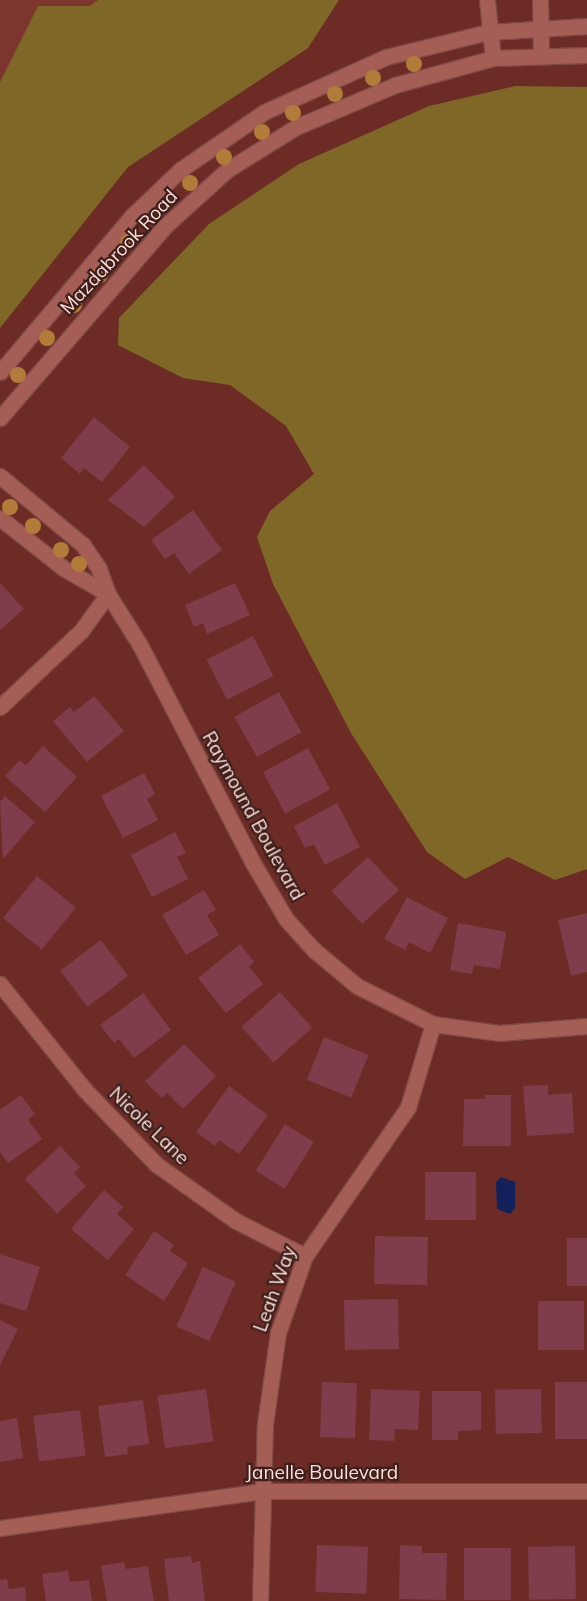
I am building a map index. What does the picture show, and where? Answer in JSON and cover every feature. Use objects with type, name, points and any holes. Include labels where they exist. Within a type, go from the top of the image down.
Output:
[{"type":"street","points":[[487,0],[488,32],[493,58]]},
{"type":"street","points":[[540,0],[541,54]]},
{"type":"street","name":"Mazdabrook Road","points":[[0,372],[111,237],[180,170],[264,112],[344,74],[386,57],[488,32],[540,27],[587,26]]},
{"type":"street","name":"Mazdabrook Road","points":[[0,418],[164,227],[227,170],[338,107],[395,85],[493,58],[541,54],[587,55]]},
{"type":"street","name":"Raymound Boulevard","points":[[0,476],[83,545],[286,919],[314,950],[357,986],[433,1024],[500,1033],[587,1026]]},
{"type":"street","points":[[0,518],[63,568],[108,594],[82,631],[0,707]]},
{"type":"street","name":"Nicole Lane","points":[[0,984],[84,1089],[157,1165],[236,1221],[305,1256]]},
{"type":"street","name":"Leah Way","points":[[260,1601],[263,1491],[272,1358],[305,1256],[408,1107],[433,1024]]},
{"type":"street","name":"Janelle Boulevard","points":[[0,1528],[263,1491],[587,1491]]},
{"type":"shaded area","points":[[0,0],[98,0],[91,6],[38,6],[0,82]]},
{"type":"shaded area","points":[[98,0],[339,0],[308,48],[128,167],[0,328],[0,82],[38,6],[90,6]]},
{"type":"shaded area","points":[[515,86],[587,87],[587,869],[555,880],[508,857],[465,879],[427,852],[351,733],[273,584],[257,537],[270,511],[314,474],[286,426],[230,385],[183,378],[118,345],[119,318],[209,224],[299,164],[429,106]]},
{"type":"shaded area","points":[[501,1177],[515,1182],[515,1208],[510,1214],[497,1209],[496,1182]]},
{"type":"building","points":[[94,417],[130,447],[102,482],[84,468],[80,474],[61,458]]},
{"type":"building","points":[[144,465],[175,497],[144,527],[108,500]]},
{"type":"building","points":[[193,510],[222,550],[189,574],[174,553],[165,559],[151,540]]},
{"type":"building","points":[[0,583],[24,609],[0,630]]},
{"type":"building","points":[[235,583],[250,615],[207,634],[203,623],[194,627],[185,605]]},
{"type":"building","points":[[253,636],[273,676],[227,700],[207,660]]},
{"type":"building","points":[[279,692],[301,732],[257,757],[234,717]]},
{"type":"building","points":[[94,696],[124,731],[87,762],[53,721],[70,707],[74,712]]},
{"type":"building","points":[[43,746],[77,777],[45,812],[5,776],[20,760],[26,765]]},
{"type":"building","points":[[308,748],[330,789],[285,813],[263,772]]},
{"type":"building","points":[[144,773],[155,794],[147,799],[158,820],[123,838],[101,796]]},
{"type":"building","points":[[5,796],[35,822],[3,859],[0,802]]},
{"type":"building","points":[[337,803],[360,847],[325,865],[314,844],[305,848],[294,826]]},
{"type":"building","points":[[175,832],[186,853],[177,857],[188,879],[152,897],[131,855]]},
{"type":"building","points":[[368,857],[399,890],[362,924],[331,891]]},
{"type":"building","points":[[37,876],[76,907],[42,949],[3,918]]},
{"type":"building","points":[[204,890],[216,910],[207,915],[219,935],[186,955],[162,915]]},
{"type":"building","points":[[407,897],[448,918],[430,953],[409,942],[405,950],[384,939]]},
{"type":"building","points":[[587,913],[587,972],[571,976],[558,920]]},
{"type":"building","points":[[458,923],[506,932],[500,969],[474,965],[472,974],[450,970]]},
{"type":"building","points":[[101,940],[128,976],[87,1007],[60,971]]},
{"type":"building","points":[[240,944],[254,962],[249,967],[263,984],[226,1013],[198,978]]},
{"type":"building","points":[[280,992],[312,1028],[273,1062],[241,1027]]},
{"type":"building","points":[[143,993],[171,1030],[134,1058],[119,1039],[114,1043],[100,1025]]},
{"type":"building","points":[[324,1037],[369,1055],[351,1098],[307,1080]]},
{"type":"building","points":[[184,1044],[216,1076],[183,1109],[167,1093],[162,1098],[145,1081]]},
{"type":"building","points":[[548,1085],[548,1095],[572,1093],[574,1133],[527,1136],[523,1086]]},
{"type":"building","points":[[229,1086],[268,1115],[239,1154],[219,1140],[215,1146],[196,1132]]},
{"type":"building","points":[[21,1095],[35,1114],[28,1120],[42,1139],[8,1163],[0,1152],[0,1110]]},
{"type":"building","points":[[485,1095],[511,1095],[511,1146],[463,1146],[464,1099],[485,1099]]},
{"type":"building","points":[[285,1124],[314,1142],[285,1189],[256,1171]]},
{"type":"building","points":[[60,1146],[80,1167],[74,1173],[86,1186],[57,1214],[25,1179]]},
{"type":"building","points":[[425,1172],[476,1172],[476,1220],[425,1220]]},
{"type":"building","points":[[104,1190],[123,1207],[117,1214],[134,1229],[108,1260],[71,1229]]},
{"type":"building","points":[[154,1231],[174,1245],[170,1251],[188,1263],[164,1301],[125,1275]]},
{"type":"building","points":[[375,1236],[428,1237],[427,1285],[374,1284]]},
{"type":"building","points":[[567,1238],[587,1238],[587,1286],[567,1286]]},
{"type":"building","points":[[0,1254],[40,1267],[26,1311],[0,1303]]},
{"type":"building","points":[[203,1267],[236,1282],[209,1341],[177,1326]]},
{"type":"building","points":[[398,1299],[399,1349],[345,1350],[344,1300]]},
{"type":"building","points":[[538,1301],[584,1301],[584,1350],[538,1350]]},
{"type":"building","points":[[0,1320],[18,1329],[0,1365]]},
{"type":"building","points":[[322,1382],[357,1383],[355,1438],[320,1437]]},
{"type":"building","points":[[555,1382],[587,1382],[587,1439],[555,1439]]},
{"type":"building","points":[[206,1389],[213,1441],[165,1448],[157,1396]]},
{"type":"building","points":[[371,1389],[420,1391],[418,1430],[395,1429],[394,1441],[369,1440]]},
{"type":"building","points":[[541,1389],[542,1433],[496,1434],[495,1390]]},
{"type":"building","points":[[432,1391],[481,1391],[481,1430],[458,1431],[458,1440],[432,1440]]},
{"type":"building","points":[[143,1400],[149,1444],[127,1447],[128,1454],[105,1457],[98,1406]]},
{"type":"building","points":[[80,1410],[86,1456],[39,1461],[33,1416]]},
{"type":"building","points":[[17,1418],[23,1458],[0,1462],[0,1421]]},
{"type":"building","points":[[317,1545],[368,1547],[366,1594],[315,1592]]},
{"type":"building","points":[[400,1545],[422,1546],[422,1553],[447,1553],[446,1600],[399,1599]]},
{"type":"building","points":[[575,1546],[576,1599],[529,1600],[528,1547]]},
{"type":"building","points":[[464,1548],[511,1548],[511,1600],[464,1600]]},
{"type":"building","points":[[191,1556],[192,1563],[200,1561],[205,1601],[169,1601],[164,1559]]},
{"type":"building","points":[[124,1562],[126,1569],[148,1566],[154,1601],[107,1601],[101,1566]]},
{"type":"building","points":[[68,1571],[70,1582],[89,1580],[92,1601],[46,1601],[42,1574]]},
{"type":"building","points":[[7,1579],[9,1589],[25,1587],[26,1601],[0,1601],[0,1580]]}]
